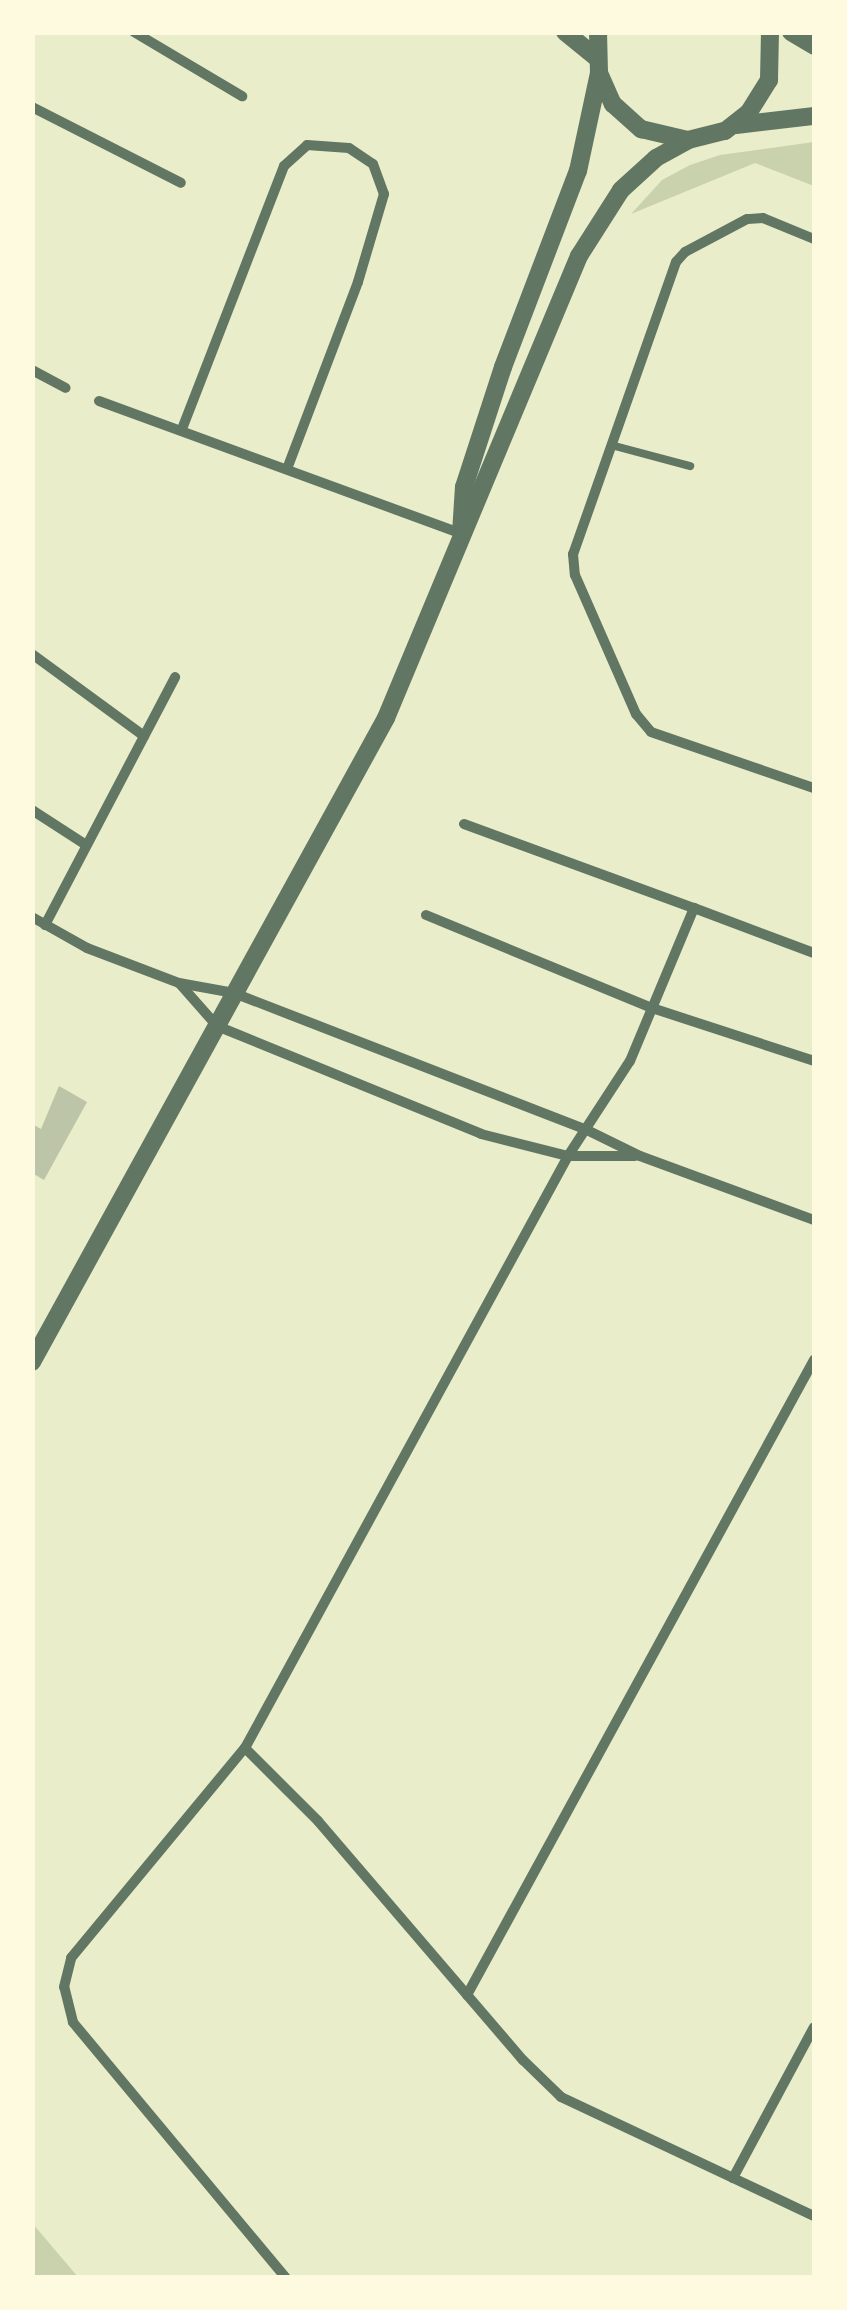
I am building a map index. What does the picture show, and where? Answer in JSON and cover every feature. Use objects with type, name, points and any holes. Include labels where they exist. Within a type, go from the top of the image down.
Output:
[{"type":"street","points":[[134,32],[242,96]]},
{"type":"street","points":[[565,32],[598,65],[613,104],[627,118],[656,136],[688,140],[716,135],[750,112],[769,80],[770,32]]},
{"type":"street","points":[[460,534],[464,487],[502,367],[574,183],[589,133],[598,32]]},
{"type":"street","points":[[791,32],[814,46]]},
{"type":"street","points":[[32,107],[182,183]]},
{"type":"street","points":[[734,125],[814,116]]},
{"type":"street","points":[[32,1362],[386,718],[579,256],[621,190],[656,158],[688,140]]},
{"type":"street","points":[[182,429],[284,166],[308,145],[350,148],[372,164],[384,194],[358,282],[287,469]]},
{"type":"street","points":[[814,239],[763,218],[747,219],[684,252],[676,262],[573,554],[575,575],[636,714],[652,732],[814,788]]},
{"type":"street","points":[[32,370],[66,388]]},
{"type":"street","points":[[100,401],[460,534]]},
{"type":"street","points":[[32,654],[144,736]]},
{"type":"street","points":[[45,924],[175,677]]},
{"type":"street","points":[[32,810],[86,844]]},
{"type":"street","points":[[464,824],[814,952]]},
{"type":"street","points":[[286,2278],[72,2022],[64,1988],[71,1958],[245,1748],[568,1156],[630,1061],[694,908]]},
{"type":"street","points":[[426,916],[652,1008],[814,1062]]},
{"type":"street","points":[[32,917],[87,948],[179,983],[234,993],[587,1130],[640,1156],[814,1220]]},
{"type":"street","points":[[179,983],[217,1026],[481,1134],[568,1156],[640,1156]]},
{"type":"street","points":[[467,1994],[814,1360]]},
{"type":"street","points":[[245,1748],[318,1821],[561,2097],[814,2216]]},
{"type":"street","points":[[733,2178],[814,2028]]},
{"type":"lane","points":[[611,445],[690,466]]},
{"type":"green space","points":[[814,142],[814,186],[755,163],[631,214],[662,180],[690,165],[720,155]]},
{"type":"green space","points":[[33,2224],[78,2277],[33,2277]]},
{"type":"building","points":[[59,1086],[87,1102],[44,1180],[32,1173],[32,1124],[41,1129]]}]
